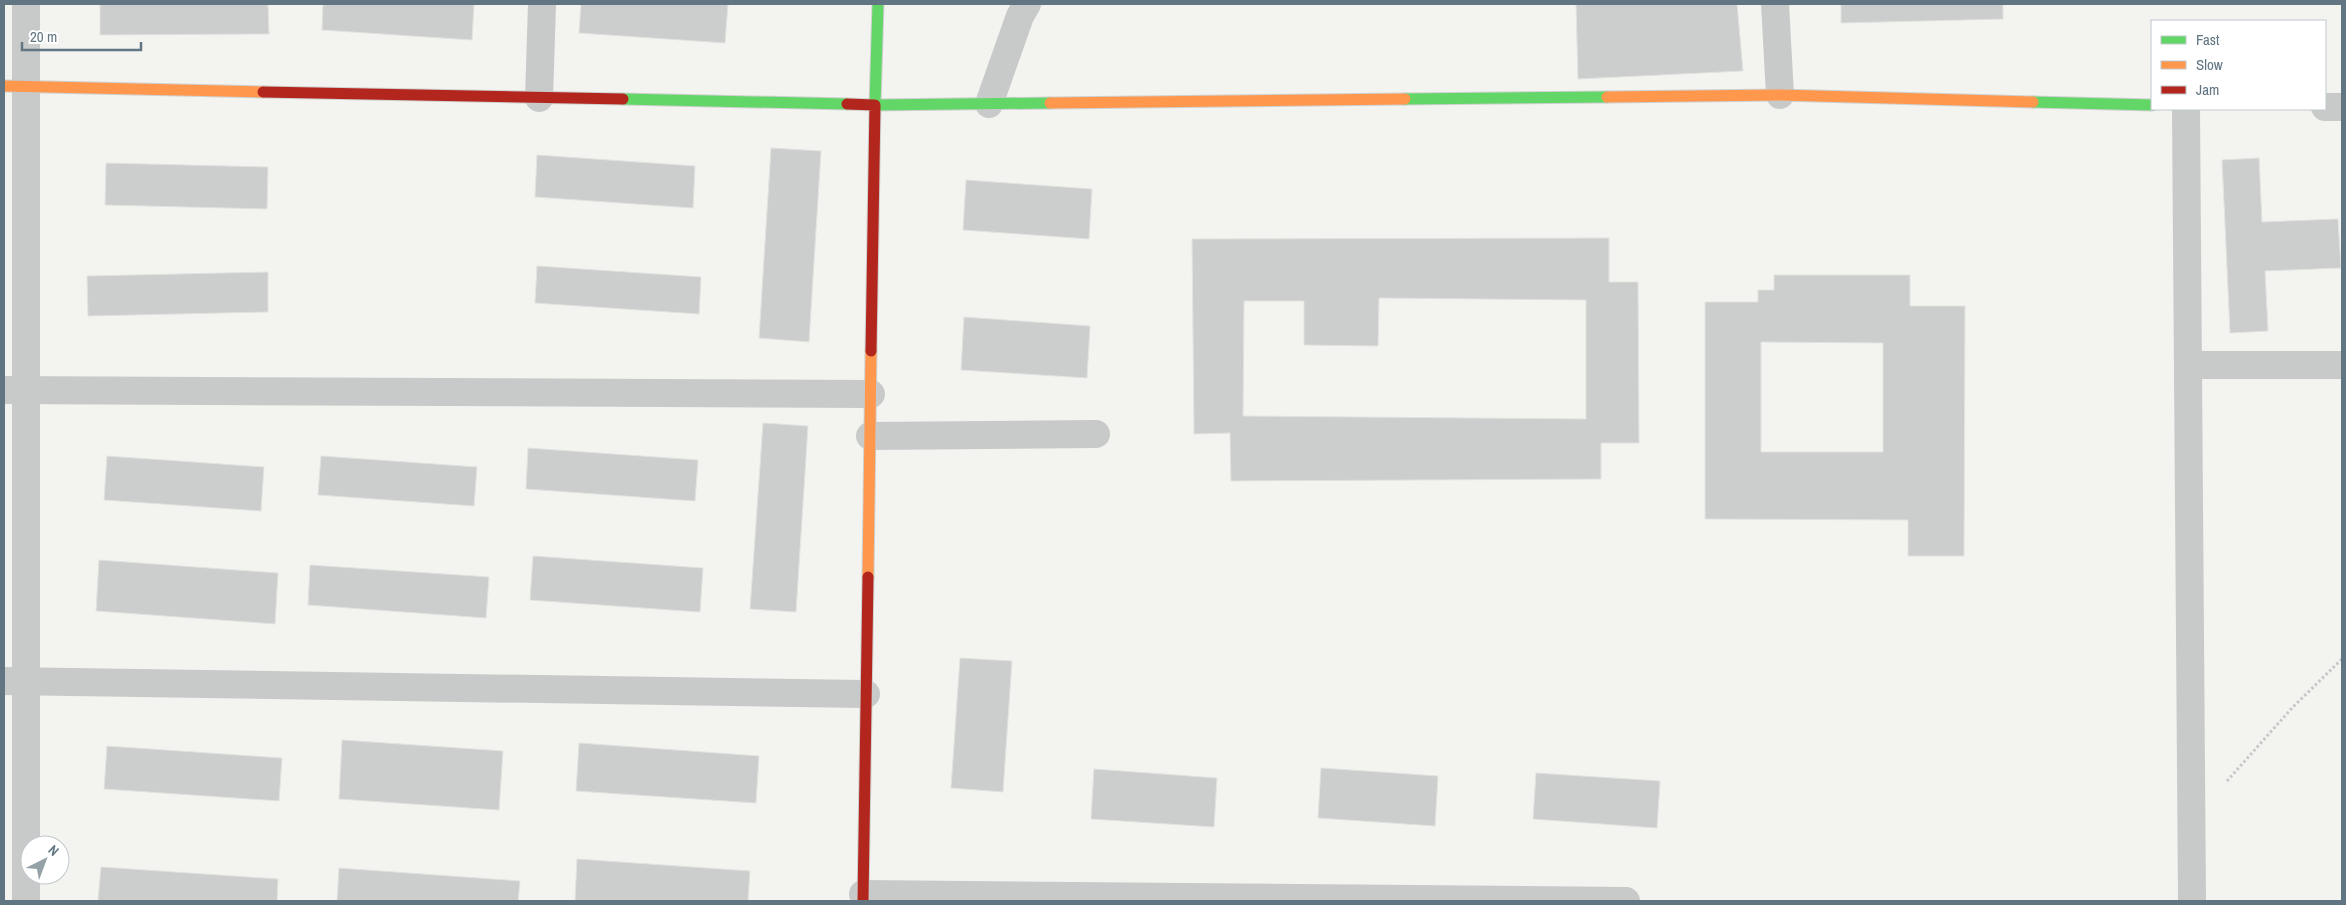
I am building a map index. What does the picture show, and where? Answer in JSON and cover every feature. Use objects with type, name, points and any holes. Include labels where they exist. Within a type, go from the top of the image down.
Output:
[{"type":"street","points":[[26,4],[16,85],[14,390],[15,681],[26,901]]},
{"type":"street","points":[[539,98],[542,4]]},
{"type":"street","points":[[878,4],[863,898],[1626,901]]},
{"type":"street","points":[[989,104],[1026,4]]},
{"type":"street","points":[[1775,4],[1780,95]]},
{"type":"street","points":[[16,85],[875,106],[1780,95],[2151,106]]},
{"type":"street","points":[[2326,107],[2342,107]]},
{"type":"street","points":[[2186,110],[2192,901]]},
{"type":"street","points":[[2188,365],[2342,366]]},
{"type":"street","points":[[14,390],[871,394]]},
{"type":"street","points":[[870,436],[1096,434]]},
{"type":"street","points":[[15,681],[866,694]]},
{"type":"path","points":[[2191,820],[2292,708],[2342,659]]},
{"type":"building","points":[[100,4],[268,4],[269,34],[100,35]]},
{"type":"building","points":[[323,4],[474,4],[472,40],[322,30]]},
{"type":"building","points":[[581,4],[728,4],[725,43],[579,33]]},
{"type":"building","points":[[1576,4],[1737,4],[1743,71],[1578,79]]},
{"type":"building","points":[[1841,4],[2003,4],[2003,19],[1841,23]]},
{"type":"building","points":[[771,148],[821,151],[809,342],[759,338]]},
{"type":"building","points":[[537,155],[695,166],[693,208],[535,197]]},
{"type":"building","points":[[2259,158],[2262,222],[2338,219],[2341,268],[2265,271],[2268,331],[2230,333],[2222,160]]},
{"type":"building","points":[[106,163],[268,167],[267,209],[105,205]]},
{"type":"building","points":[[966,180],[1092,189],[1089,239],[963,230]]},
{"type":"building","points":[[1609,238],[1609,282],[1638,282],[1639,443],[1601,443],[1601,479],[1231,481],[1230,433],[1194,434],[1192,239]],"holes":[[[1379,298],[1586,300],[1586,419],[1243,416],[1244,301],[1304,301],[1304,345],[1378,346]]]},
{"type":"building","points":[[537,266],[701,277],[699,314],[535,303]]},
{"type":"building","points":[[268,272],[268,312],[88,316],[87,276]]},
{"type":"building","points":[[1774,275],[1910,275],[1910,306],[1965,306],[1964,556],[1908,556],[1908,520],[1705,519],[1705,302],[1758,302],[1758,290],[1774,290]],"holes":[[[1761,342],[1883,343],[1883,452],[1761,452]]]},
{"type":"building","points":[[964,317],[1090,326],[1087,378],[961,370]]},
{"type":"building","points":[[763,423],[808,426],[796,612],[750,609]]},
{"type":"building","points":[[528,448],[698,460],[695,501],[526,489]]},
{"type":"building","points":[[107,456],[264,467],[261,511],[104,500]]},
{"type":"building","points":[[321,456],[477,467],[474,506],[318,495]]},
{"type":"building","points":[[533,556],[703,568],[700,612],[530,600]]},
{"type":"building","points":[[99,560],[278,573],[275,624],[96,611]]},
{"type":"building","points":[[310,565],[489,577],[486,618],[308,605]]},
{"type":"building","points":[[960,658],[1012,661],[1003,792],[951,788]]},
{"type":"building","points":[[342,740],[503,751],[499,810],[339,799]]},
{"type":"building","points":[[579,743],[759,756],[756,803],[576,791]]},
{"type":"building","points":[[107,746],[282,758],[279,801],[104,789]]},
{"type":"building","points":[[1321,768],[1438,776],[1435,826],[1318,818]]},
{"type":"building","points":[[1094,769],[1217,778],[1214,827],[1091,819]]},
{"type":"building","points":[[1536,773],[1660,781],[1657,828],[1533,819]]},
{"type":"building","points":[[577,859],[750,871],[748,901],[575,901]]},
{"type":"building","points":[[101,867],[278,879],[277,901],[98,901]]},
{"type":"building","points":[[339,868],[520,881],[518,901],[337,901]]},
{"type":"traffic: fast","points":[[878,4],[875,105],[1050,103]]},
{"type":"traffic: fast","points":[[1405,99],[1607,97]]},
{"type":"traffic: fast","points":[[623,99],[847,104]]},
{"type":"traffic: fast","points":[[2033,102],[2151,105]]},
{"type":"traffic: slow","points":[[4,86],[263,92]]},
{"type":"traffic: slow","points":[[1607,97],[1780,95],[2033,102]]},
{"type":"traffic: slow","points":[[1050,103],[1405,99]]},
{"type":"traffic: slow","points":[[868,577],[871,351]]},
{"type":"traffic: jam","points":[[263,92],[623,99]]},
{"type":"traffic: jam","points":[[847,104],[875,105],[871,351]]},
{"type":"traffic: jam","points":[[863,901],[868,577]]}]
